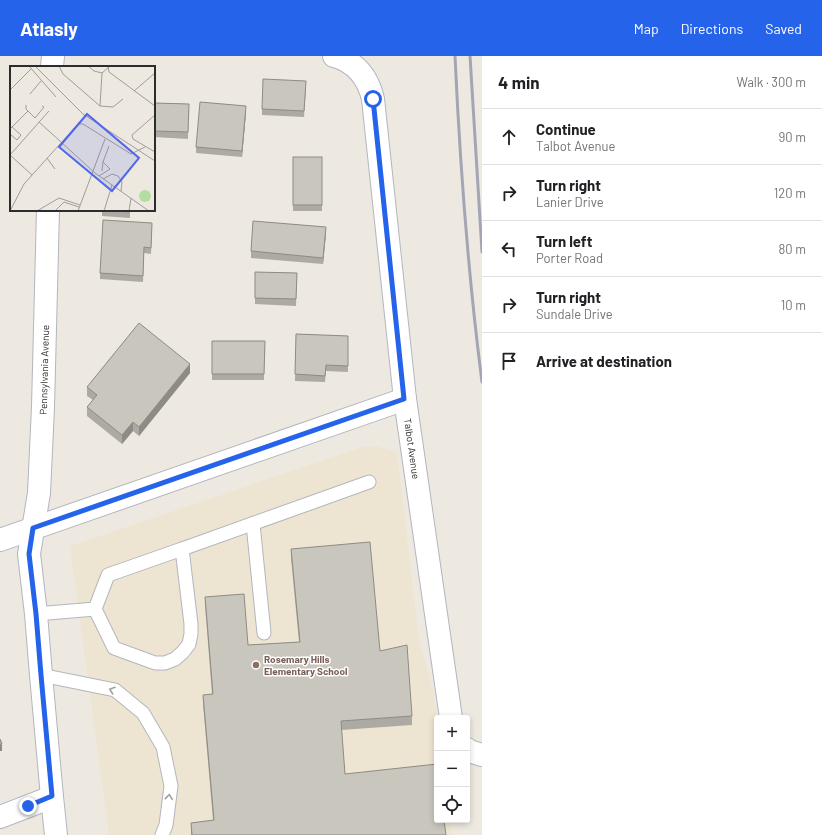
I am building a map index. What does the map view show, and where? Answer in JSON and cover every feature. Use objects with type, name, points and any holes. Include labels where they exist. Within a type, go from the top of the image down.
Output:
[{"type":"street","points":[[52,66],[53,56]]},
{"type":"street","name":"Talbot Avenue","points":[[344,60],[360,71],[370,88],[373,99],[404,399],[451,715]]},
{"type":"street","name":"Pennsylvania Avenue","points":[[48,211],[39,493],[29,554],[36,614],[56,835]]},
{"type":"street","points":[[0,540],[404,399]]},
{"type":"street","points":[[0,817],[52,796]]},
{"type":"lane","points":[[182,549],[191,624],[191,634],[188,644],[175,659],[155,663],[114,648],[95,609],[108,575],[369,482]]},
{"type":"lane","points":[[254,524],[264,633]]},
{"type":"lane","points":[[36,614],[95,609]]},
{"type":"lane","points":[[41,675],[115,690],[143,713],[163,747],[171,786],[166,825],[162,835]]},
{"type":"shaded area","name":"Rosemary Hills Elementary School","points":[[376,446],[397,452],[419,640],[433,690],[437,715],[434,715],[434,823],[450,823],[452,835],[109,835],[70,546],[363,447]]},
{"type":"building","points":[[263,79],[306,81],[304,111],[262,109]]},
{"type":"building","points":[[200,102],[246,106],[242,151],[196,147]]},
{"type":"building","points":[[155,103],[189,104],[188,132],[155,131]]},
{"type":"building","points":[[293,157],[322,157],[322,205],[293,205]]},
{"type":"building","points":[[103,220],[152,223],[151,248],[144,247],[143,276],[100,273]]},
{"type":"building","points":[[253,221],[326,227],[323,258],[251,251]]},
{"type":"building","points":[[255,272],[297,273],[296,299],[255,298]]},
{"type":"building","points":[[139,323],[190,364],[139,427],[133,422],[122,435],[87,407],[97,395],[87,387]]},
{"type":"building","points":[[296,334],[348,336],[348,366],[326,365],[325,376],[295,374]]},
{"type":"building","points":[[212,341],[265,341],[264,374],[212,374]]},
{"type":"building","name":"Rosemary Hills Elementary School","points":[[370,542],[380,651],[407,645],[412,716],[341,721],[345,774],[434,764],[434,823],[444,823],[446,835],[192,835],[191,823],[214,820],[203,695],[213,694],[205,597],[244,594],[248,645],[300,642],[291,549]]},
{"type":"railway","points":[[455,56],[465,219],[482,382]]},
{"type":"railway","points":[[470,56],[482,252]]},
{"type":"place","name":"Rosemary Hills Elementary School","points":[[256,665]]},
{"type":"route","points":[[28,806],[52,796],[36,614],[29,554],[33,528],[404,399],[373,99]]}]
